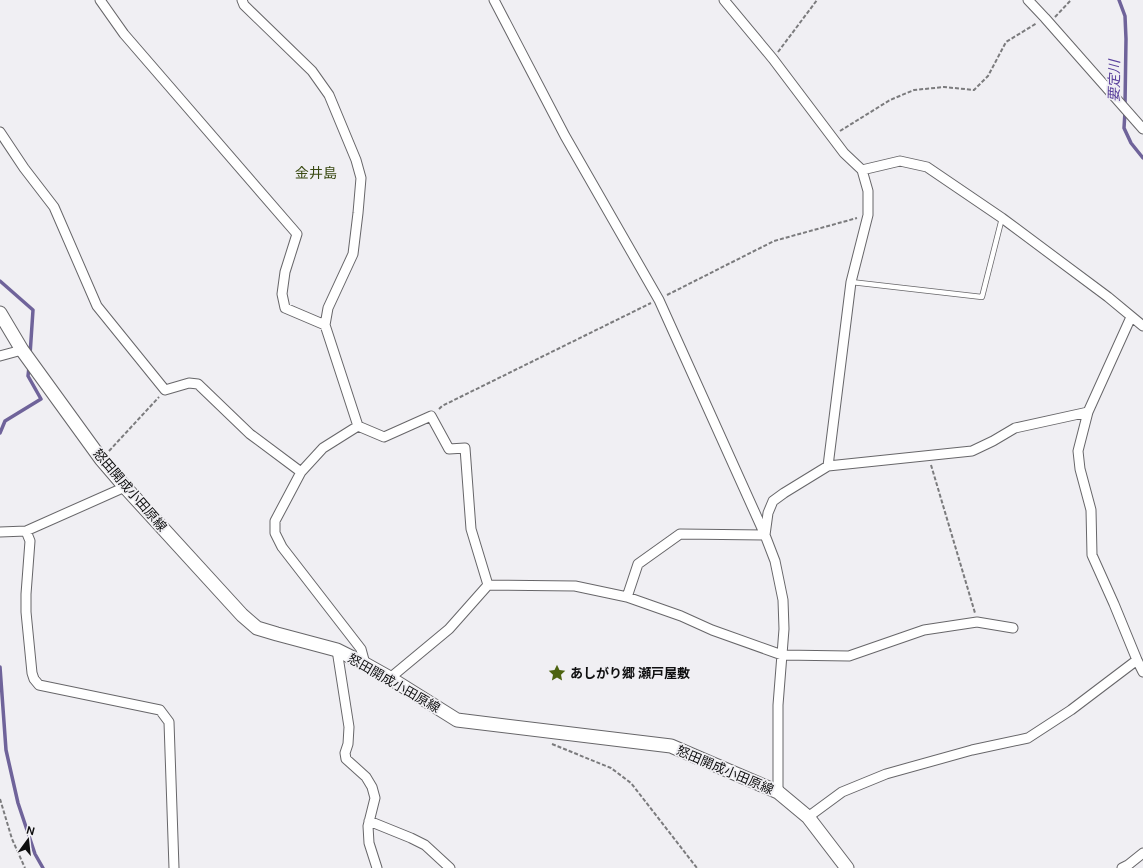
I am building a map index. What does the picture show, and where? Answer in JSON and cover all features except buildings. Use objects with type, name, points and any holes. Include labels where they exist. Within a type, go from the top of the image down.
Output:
[{"type":"main road","name":"怒田開成小田原線","points":[[0,313],[23,351],[101,459],[125,488],[237,609],[257,628],[337,650],[390,678],[457,720],[671,746],[778,792],[808,817],[847,868]]},
{"type":"street","points":[[100,0],[124,34],[297,234],[285,272],[282,294],[285,308],[325,324]]},
{"type":"street","points":[[242,0],[244,5],[312,71],[329,95],[356,160],[361,178],[353,254],[328,308],[325,324],[358,426],[384,437],[431,416],[449,449],[465,448],[471,529],[488,585]]},
{"type":"street","points":[[494,0],[564,136],[658,300],[765,535],[775,561],[783,600],[784,629],[778,705],[778,792]]},
{"type":"street","points":[[724,0],[773,59],[844,153],[862,170],[868,191],[868,215],[851,282],[828,466]]},
{"type":"street","points":[[1028,0],[1143,129]]},
{"type":"street","points":[[0,132],[24,168],[54,207],[97,306],[165,390],[189,383],[198,384],[250,434],[301,472]]},
{"type":"street","points":[[862,170],[900,161],[927,167],[1002,218],[1108,297],[1143,326]]},
{"type":"street","points":[[1131,317],[1088,412],[1078,451],[1080,469],[1091,510],[1092,555],[1143,672]]},
{"type":"street","points":[[0,356],[23,351]]},
{"type":"street","points":[[765,535],[768,513],[773,501],[828,466],[972,451],[1015,428],[1088,412]]},
{"type":"street","points":[[358,426],[323,448],[301,472],[275,521],[275,533],[282,547],[361,649],[365,664]]},
{"type":"street","points":[[0,532],[26,531],[125,488]]},
{"type":"street","points":[[26,531],[30,541],[26,612],[32,673],[34,679],[40,685],[160,710],[169,722],[174,868]]},
{"type":"street","points":[[627,597],[638,564],[680,534],[765,535]]},
{"type":"street","points":[[390,678],[449,629],[488,585],[574,586],[627,597],[782,655],[849,656],[924,630],[977,622],[1013,628]]},
{"type":"street","points":[[337,650],[349,727],[348,744],[345,754],[346,759],[366,778],[372,787],[375,798],[368,826],[369,843],[377,868]]},
{"type":"street","points":[[808,817],[842,792],[886,774],[972,750],[1028,738],[1071,710],[1137,660]]},
{"type":"street","points":[[369,822],[411,838],[424,845],[450,868]]},
{"type":"street","points":[[1122,868],[1143,853]]},
{"type":"lane","points":[[851,282],[982,297],[1002,218]]},
{"type":"path","points":[[773,59],[817,0]]},
{"type":"path","points":[[832,136],[890,100],[914,90],[944,88],[974,90],[988,76],[1006,42],[1047,20],[1071,0]]},
{"type":"path","points":[[431,416],[442,406],[658,300],[774,241],[868,215]]},
{"type":"path","points":[[101,459],[165,390]]},
{"type":"path","points":[[928,456],[977,622]]},
{"type":"path","points":[[539,730],[542,740],[611,768],[631,783],[697,868]]},
{"type":"path","points":[[0,799],[12,838],[25,868]]},
{"type":"waterway","name":"要定川","points":[[1119,0],[1125,16],[1125,105]]},
{"type":"waterway","name":"要定川","points":[[1125,112],[1124,128],[1131,143],[1143,158]]},
{"type":"waterway","points":[[0,281],[33,310],[30,355]]},
{"type":"waterway","points":[[0,433],[5,421],[41,399],[28,376],[29,367]]},
{"type":"waterway","points":[[0,667],[6,750],[18,803],[35,854],[43,868]]},
{"type":"place","name":"あしがり郷 瀬戸屋敷","points":[[557,673]]},
{"type":"district","name":"金井島","points":[[316,173]]}]
